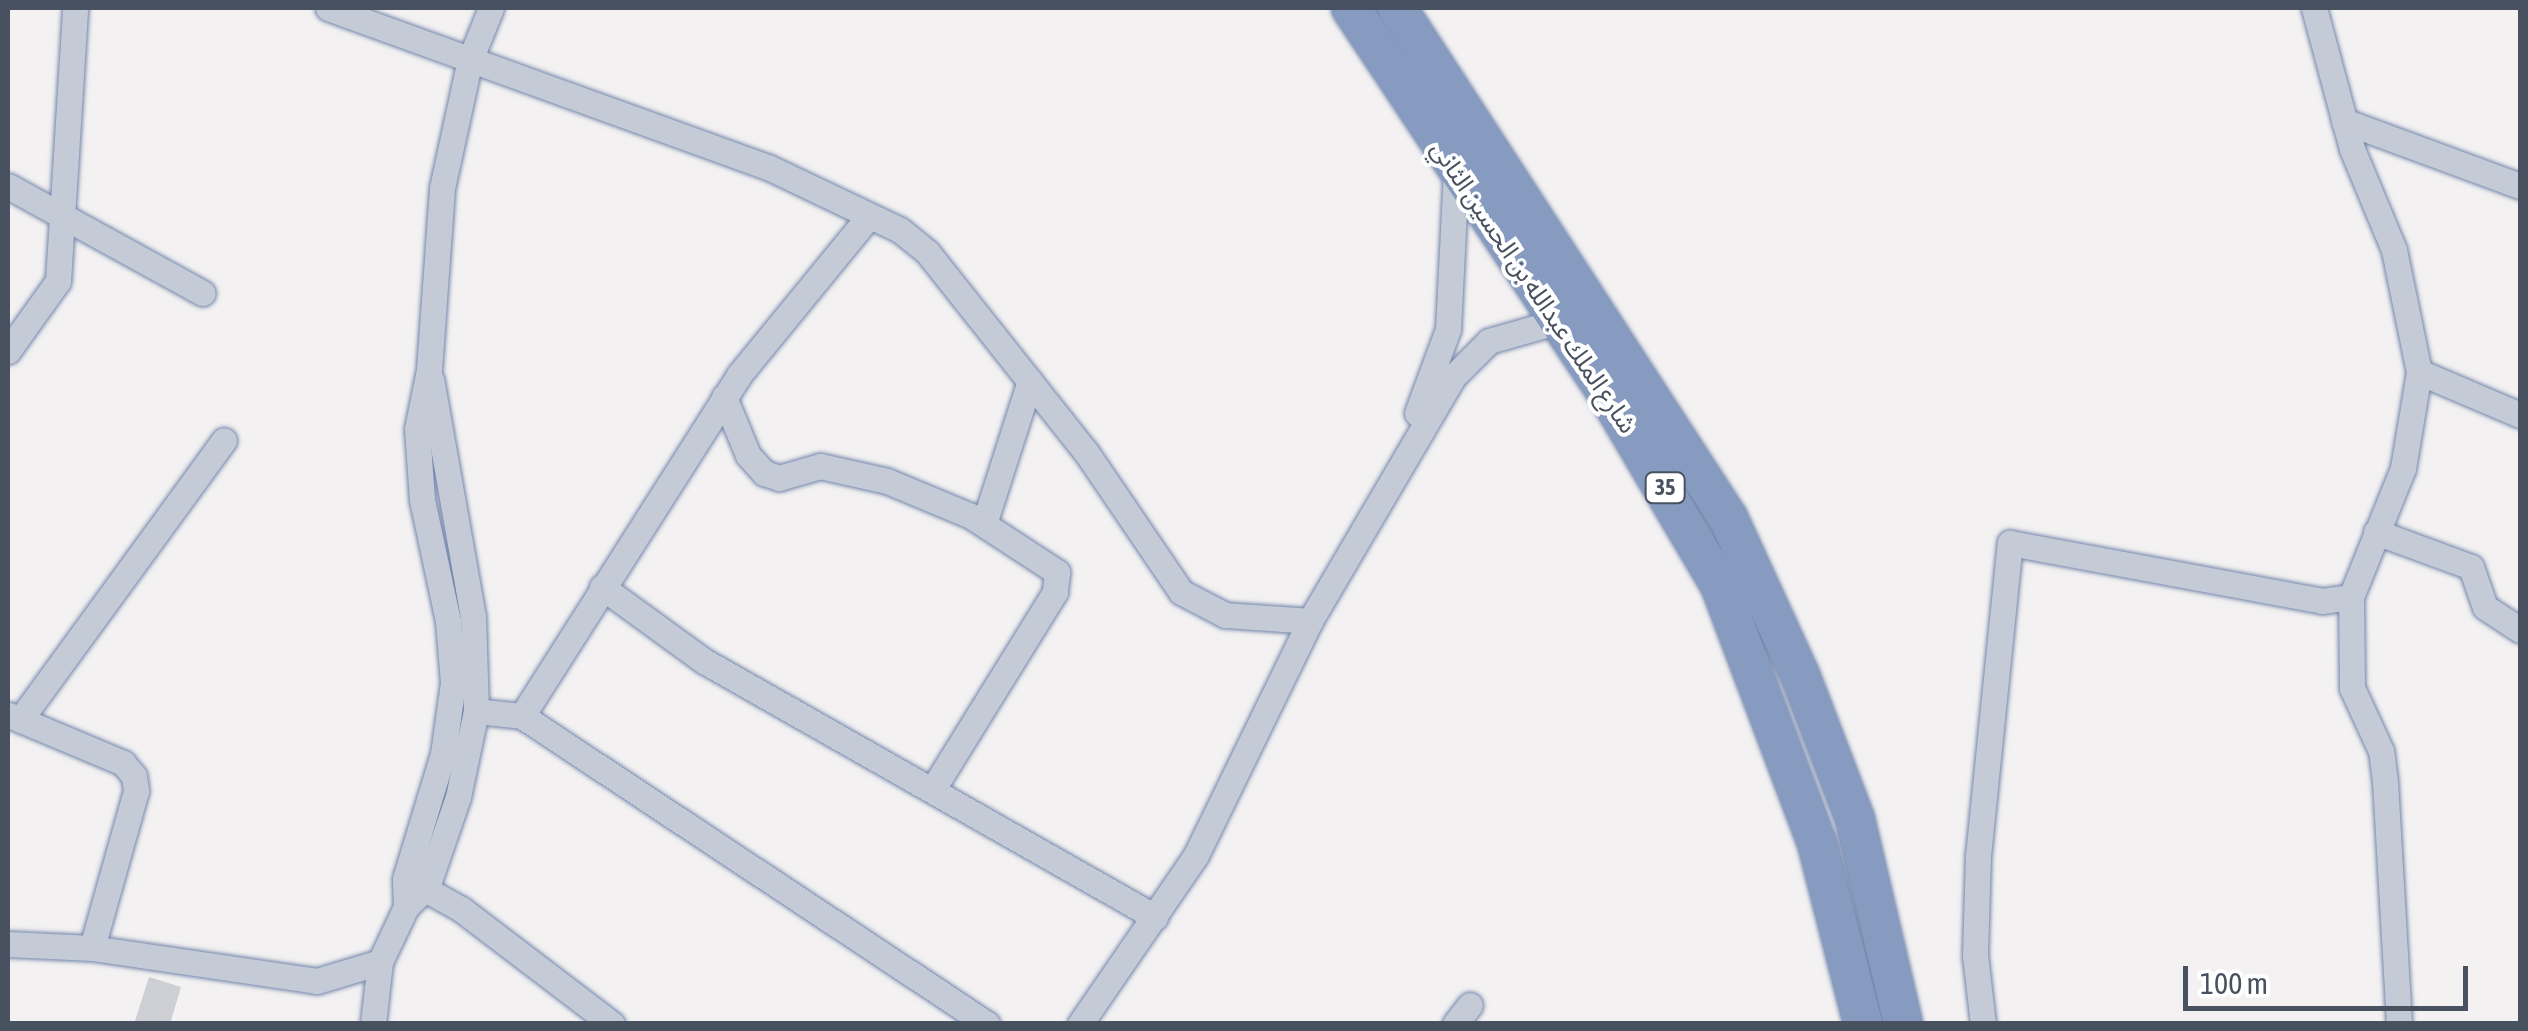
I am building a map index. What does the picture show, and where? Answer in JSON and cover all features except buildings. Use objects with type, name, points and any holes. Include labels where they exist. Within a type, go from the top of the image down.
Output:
[{"type":"highway","name":"شارع الملك عبدالله بن الحسين الثاني","points":[[1351,8],[1559,321],[1688,526],[1748,647],[1817,843],[1863,1024]]},
{"type":"highway","name":"شارع الملك عبدالله بن الحسين الثاني","points":[[1396,8],[1688,448],[1736,534],[1800,674],[1855,819],[1902,1024]]},
{"type":"street","points":[[8,351],[58,281],[76,8]]},
{"type":"street","points":[[328,8],[768,167],[869,216],[928,253],[1030,382],[1180,592],[1225,615],[1310,622]]},
{"type":"street","points":[[416,883],[454,683],[418,462],[417,429],[429,370],[442,188],[470,60],[491,8]]},
{"type":"street","points":[[2314,8],[2344,121],[2394,250],[2420,372],[2403,468],[2351,597],[2352,688],[2381,751],[2386,782],[2399,1024]]},
{"type":"street","points":[[2344,121],[2520,186]]},
{"type":"street","points":[[1388,483],[1448,329],[1456,169]]},
{"type":"street","points":[[8,186],[203,293]]},
{"type":"street","points":[[522,716],[724,397],[869,216]]},
{"type":"street","points":[[1080,1024],[1155,917],[1220,811],[1310,622],[1388,483],[1472,354],[1512,330],[1559,321]]},
{"type":"street","points":[[373,1024],[380,962],[458,797],[476,711],[473,617],[429,370]]},
{"type":"street","points":[[2420,372],[2520,416]]},
{"type":"street","points":[[984,524],[1030,382]]},
{"type":"street","points":[[724,397],[748,455],[764,473],[779,478],[806,466],[847,469],[984,524],[1052,564],[1057,585],[934,787]]},
{"type":"street","points":[[92,948],[136,792],[134,776],[122,763],[14,717],[224,440]]},
{"type":"street","points":[[2376,532],[2466,563],[2485,606],[2520,630]]},
{"type":"street","points":[[1983,1024],[1975,954],[1978,856],[2006,547],[2021,540],[2322,600],[2351,597]]},
{"type":"street","points":[[602,587],[704,661],[934,787],[1155,917]]},
{"type":"street","points":[[476,711],[522,716],[987,1024]]},
{"type":"street","points":[[416,883],[612,1024]]},
{"type":"street","points":[[8,944],[92,948],[304,980],[333,978],[380,962]]}]
